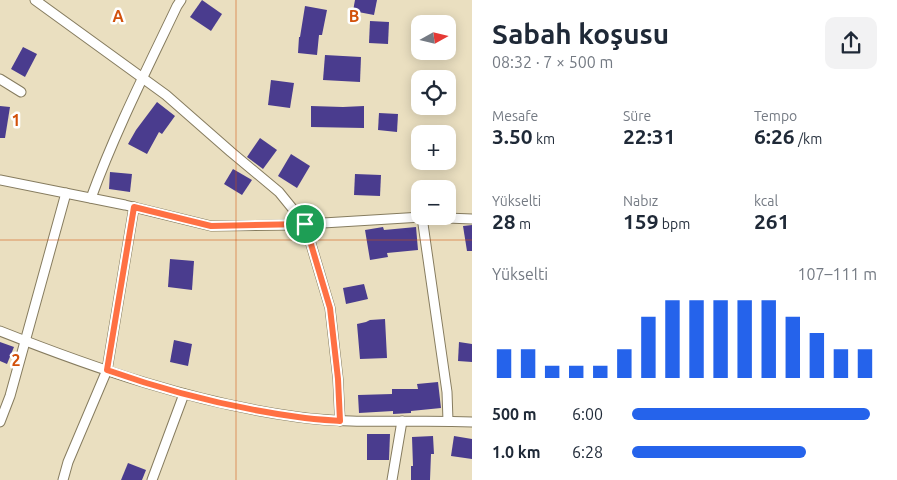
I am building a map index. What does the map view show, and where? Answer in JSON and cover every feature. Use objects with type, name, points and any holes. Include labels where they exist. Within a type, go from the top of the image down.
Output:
[{"type":"street","points":[[36,0],[166,95],[279,192],[305,224],[330,308],[338,379],[340,421]]},
{"type":"street","points":[[91,198],[104,162],[142,78],[181,0]]},
{"type":"street","points":[[0,79],[21,92]]},
{"type":"street","points":[[0,180],[134,207],[211,226],[305,224],[411,218]]},
{"type":"street","points":[[0,422],[10,396],[66,193]]},
{"type":"street","points":[[63,480],[68,462],[107,370],[134,207]]},
{"type":"street","points":[[456,218],[472,219]]},
{"type":"street","points":[[423,225],[447,392],[448,420]]},
{"type":"street","points":[[0,331],[136,380],[214,402],[298,417],[352,422],[448,420],[472,422]]},
{"type":"street","points":[[152,480],[184,394]]},
{"type":"street","points":[[392,480],[402,421]]},
{"type":"building","points":[[202,0],[222,14],[211,31],[190,17]]},
{"type":"building","points":[[355,0],[377,0],[374,15],[353,11]]},
{"type":"building","points":[[305,6],[327,10],[322,35],[319,35],[317,55],[298,53]]},
{"type":"building","points":[[370,21],[389,22],[388,44],[369,43]]},
{"type":"building","points":[[23,47],[37,54],[25,77],[11,69]]},
{"type":"building","points":[[325,55],[361,57],[360,82],[323,80]]},
{"type":"building","points":[[271,80],[294,83],[290,108],[268,105]]},
{"type":"building","points":[[157,102],[175,116],[162,134],[159,132],[147,154],[128,144]]},
{"type":"building","points":[[0,106],[10,107],[5,138],[0,138]]},
{"type":"building","points":[[311,106],[364,106],[364,128],[311,127]]},
{"type":"building","points":[[379,113],[398,114],[397,132],[378,130]]},
{"type":"building","points":[[260,138],[277,150],[263,169],[247,157]]},
{"type":"building","points":[[291,154],[310,166],[297,188],[278,176]]},
{"type":"building","points":[[233,169],[252,180],[242,195],[224,184]]},
{"type":"building","points":[[110,172],[132,174],[130,192],[109,189]]},
{"type":"building","points":[[355,174],[381,175],[380,196],[354,195]]},
{"type":"building","points":[[472,225],[472,251],[467,251],[463,226]]},
{"type":"building","points":[[383,227],[384,230],[416,227],[418,250],[387,253],[388,257],[370,260],[365,230]]},
{"type":"building","points":[[170,259],[194,261],[192,290],[168,287]]},
{"type":"building","points":[[364,284],[368,299],[346,304],[343,288]]},
{"type":"building","points":[[385,319],[387,358],[360,359],[357,324],[370,320]]},
{"type":"building","points":[[174,340],[192,344],[188,366],[170,362]]},
{"type":"building","points":[[0,342],[14,347],[7,364],[0,361]]},
{"type":"building","points":[[459,342],[472,344],[472,362],[458,361]]},
{"type":"building","points":[[438,382],[441,408],[411,411],[411,413],[393,414],[393,411],[359,413],[358,395],[392,394],[392,389],[418,389],[417,384]]},
{"type":"building","points":[[367,434],[390,434],[389,460],[367,460]]},
{"type":"building","points":[[433,436],[434,454],[431,454],[430,480],[411,480],[411,466],[413,466],[412,437]]},
{"type":"building","points":[[454,436],[472,439],[472,459],[451,456]]},
{"type":"building","points":[[128,463],[146,470],[142,480],[121,480]]},
{"type":"route","points":[[134,207],[211,226],[305,224],[330,308],[338,379],[340,421],[298,417],[214,402],[107,370],[134,207]]}]
